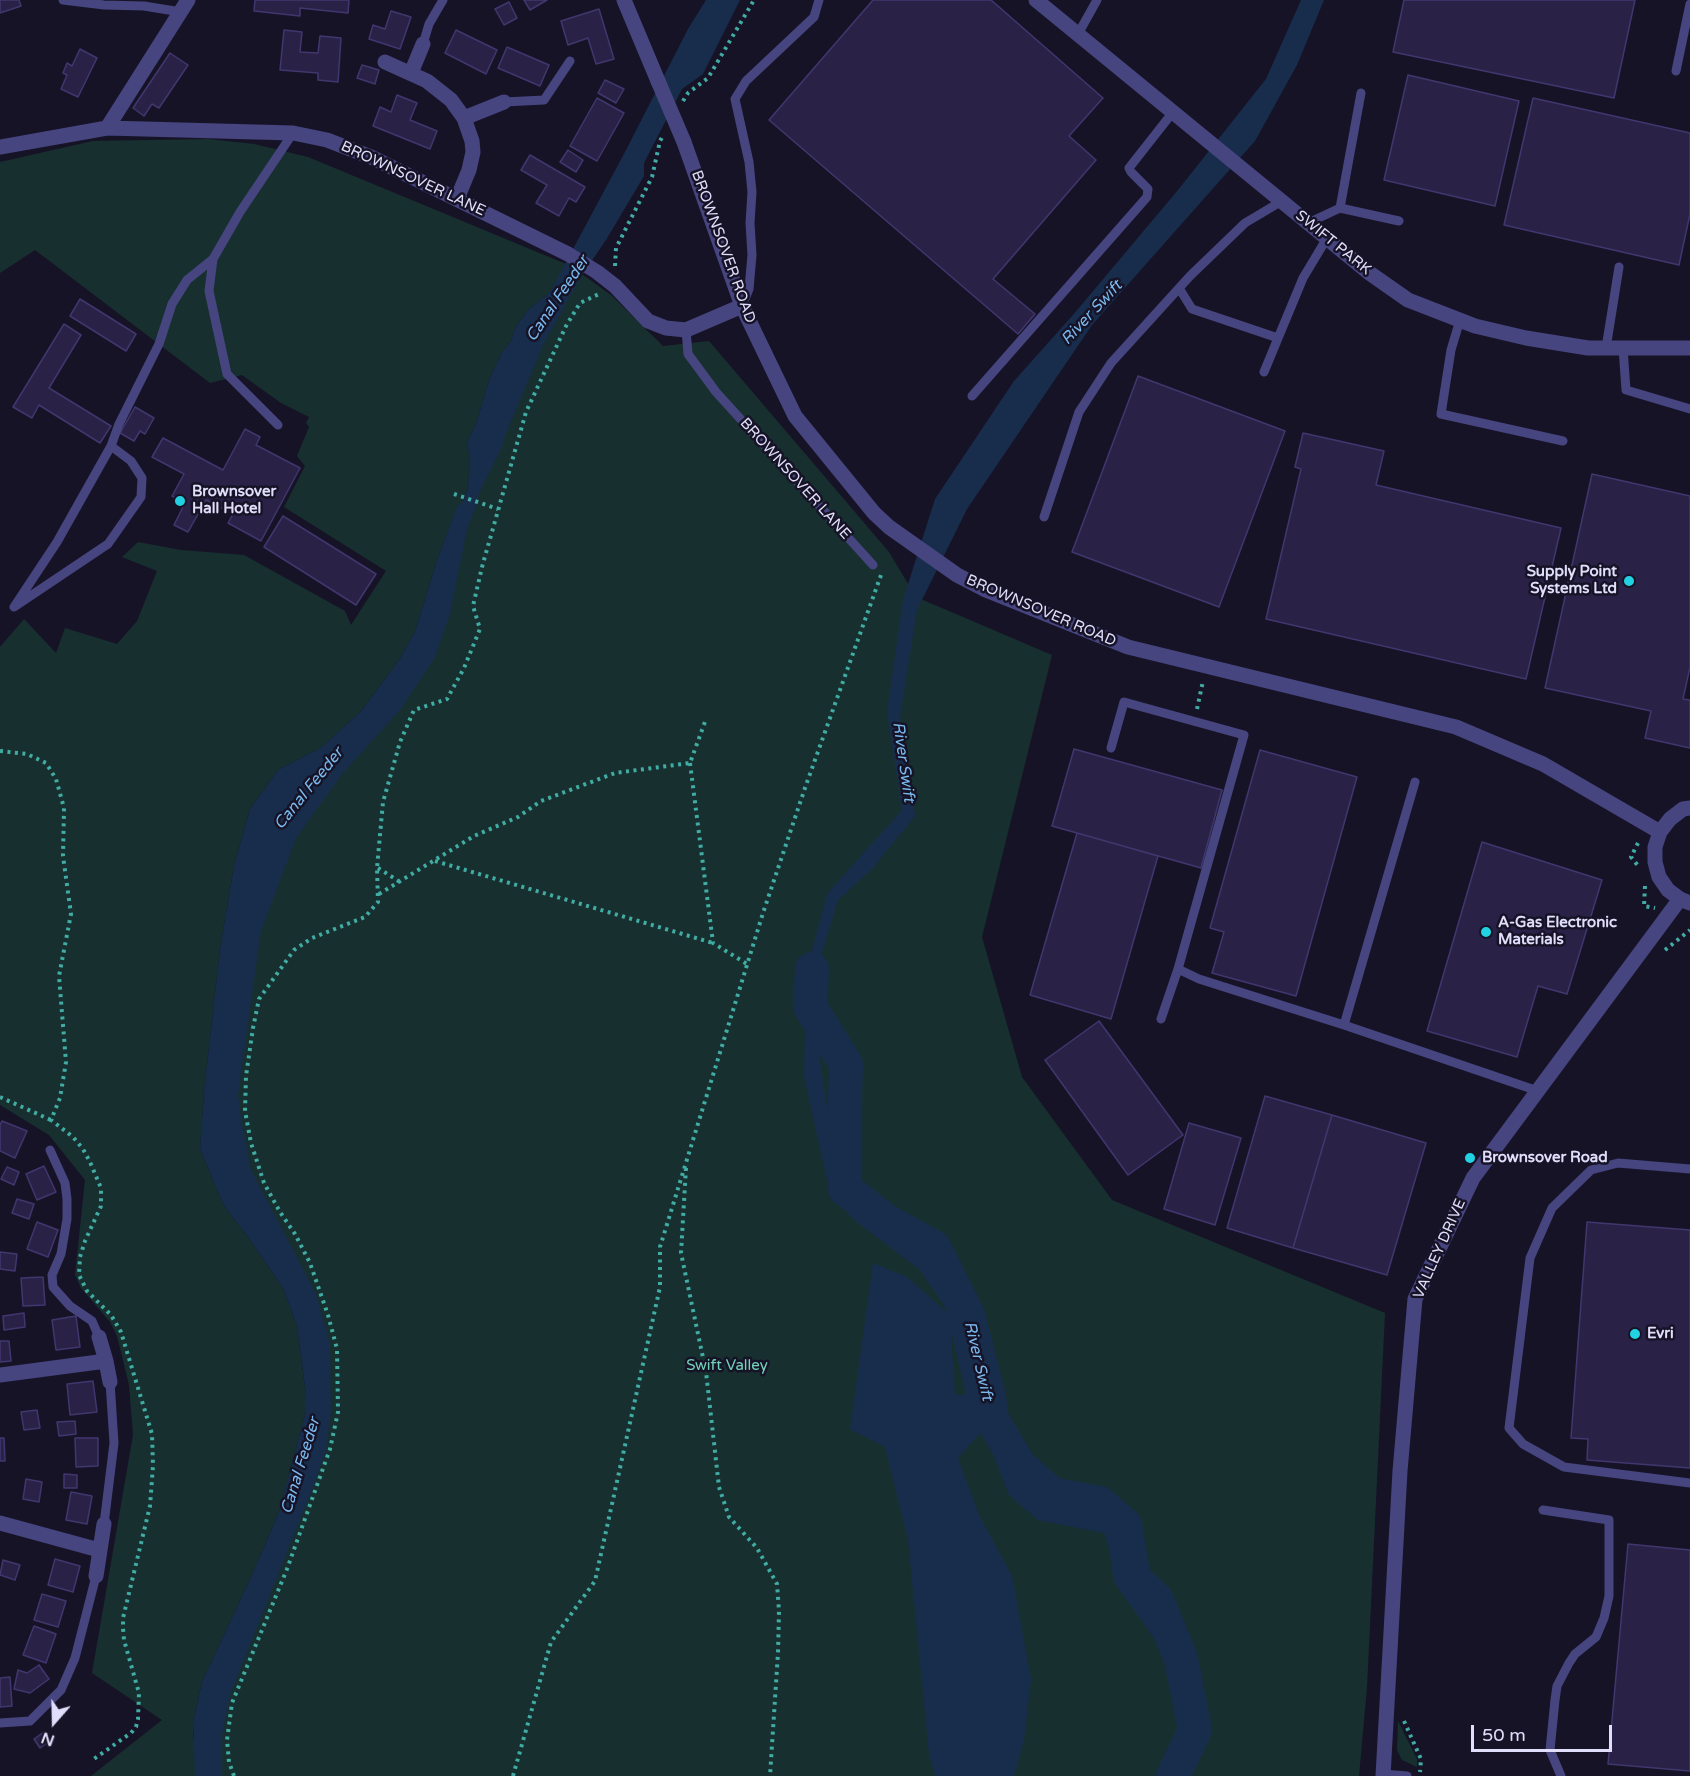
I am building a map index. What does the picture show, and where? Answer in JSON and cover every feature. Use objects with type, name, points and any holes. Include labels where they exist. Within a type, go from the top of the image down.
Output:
[{"type":"street","name":"BROWNSOVER ROAD","points":[[624,0],[684,142],[742,306],[795,416],[874,513],[889,527],[957,575],[986,590],[1128,647],[1456,727],[1543,764],[1660,832]]},
{"type":"street","name":"SWIFT PARK","points":[[1036,0],[1368,272],[1408,300],[1475,326],[1526,338],[1588,348],[1690,348]]},
{"type":"street","points":[[107,128],[184,6]]},
{"type":"street","points":[[411,73],[423,44]]},
{"type":"street","points":[[385,62],[427,81],[451,100],[464,118],[473,153],[470,170],[457,199]]},
{"type":"street","points":[[464,118],[504,102]]},
{"type":"street","name":"BROWNSOVER LANE","points":[[0,147],[107,128],[293,134],[327,140],[371,157],[568,254],[615,286],[648,321],[666,328],[686,330]]},
{"type":"street","points":[[686,330],[742,306]]},
{"type":"street","points":[[1685,901],[1668,890],[1659,877],[1655,862],[1655,847],[1660,832],[1670,819],[1683,809],[1690,808]]},
{"type":"street","name":"VALLEY DRIVE","points":[[1383,1775],[1400,1471],[1415,1299],[1473,1178],[1685,901]]},
{"type":"street","points":[[99,1337],[110,1382]]},
{"type":"street","points":[[0,1375],[106,1361]]},
{"type":"street","points":[[0,1523],[99,1550]]},
{"type":"street","points":[[96,1576],[104,1524]]},
{"type":"lane","points":[[63,0],[104,5],[184,6]]},
{"type":"lane","points":[[423,44],[429,24],[443,0]]},
{"type":"lane","points":[[742,306],[749,289],[752,192],[749,162],[735,99],[746,81],[814,16],[819,0]]},
{"type":"lane","points":[[1078,34],[1097,0]]},
{"type":"lane","points":[[1676,71],[1690,4]]},
{"type":"lane","points":[[504,102],[544,100],[570,61]]},
{"type":"lane","points":[[1340,208],[1361,93]]},
{"type":"lane","points":[[972,396],[1147,197],[1148,189],[1129,168],[1173,112]]},
{"type":"lane","points":[[279,425],[227,374],[209,291],[213,260],[240,212],[293,134]]},
{"type":"lane","points":[[1044,517],[1079,412],[1111,363],[1179,288],[1245,223],[1279,199]]},
{"type":"lane","points":[[1308,223],[1340,208],[1399,221]]},
{"type":"lane","points":[[1264,372],[1303,278],[1327,238]]},
{"type":"lane","points":[[111,446],[131,461],[142,478],[141,497],[108,543],[14,607],[57,542],[111,446],[119,424],[159,344],[172,304],[187,280],[213,260]]},
{"type":"lane","points":[[1606,348],[1619,267]]},
{"type":"lane","points":[[1179,288],[1192,309],[1278,338]]},
{"type":"lane","points":[[1460,320],[1451,350],[1441,414],[1563,441]]},
{"type":"lane","name":"BROWNSOVER LANE","points":[[686,330],[688,354],[716,392],[873,565]]},
{"type":"lane","points":[[1623,348],[1626,390],[1690,409]]},
{"type":"lane","points":[[1111,748],[1124,702],[1244,735],[1178,969],[1161,1019]]},
{"type":"lane","points":[[1344,1025],[1415,782]]},
{"type":"lane","points":[[1178,969],[1198,979],[1344,1025],[1538,1091]]},
{"type":"lane","points":[[50,1150],[65,1183],[67,1198],[65,1231],[61,1254],[52,1275],[53,1287],[62,1299],[92,1321],[99,1337]]},
{"type":"lane","points":[[1690,1169],[1618,1163],[1591,1170],[1552,1208],[1530,1258],[1509,1428],[1523,1444],[1564,1467],[1690,1483]]},
{"type":"lane","points":[[104,1524],[114,1443],[110,1382]]},
{"type":"lane","points":[[1543,1510],[1609,1520],[1609,1596],[1604,1618],[1596,1636],[1575,1654],[1557,1686],[1550,1750],[1561,1776]]},
{"type":"lane","points":[[0,1723],[30,1721],[61,1690],[75,1658],[96,1576]]},
{"type":"lane","points":[[1383,1775],[1407,1776]]},
{"type":"path","points":[[234,1776],[229,1762],[226,1740],[232,1703],[287,1569],[330,1449],[338,1412],[337,1349],[328,1315],[310,1263],[295,1233],[264,1183],[251,1143],[245,1111],[246,1076],[252,1028],[259,999],[294,950],[312,938],[365,917],[378,902],[380,894],[377,868],[386,788],[400,742],[414,710],[447,699],[464,668],[480,629],[473,606],[526,412],[566,326],[580,303],[615,286]]},
{"type":"path","points":[[454,494],[498,509]]},
{"type":"path","points":[[513,1776],[551,1642],[595,1581],[660,1287],[660,1247],[747,963],[805,788],[881,574],[873,565]]},
{"type":"path","points":[[1194,721],[1205,666]]},
{"type":"path","points":[[706,718],[690,763],[713,943]]},
{"type":"path","points":[[0,751],[27,754],[46,763],[56,779],[64,808],[63,856],[71,914],[59,976],[66,1062],[60,1098],[51,1120]]},
{"type":"path","points":[[380,894],[474,836],[518,817],[541,801],[615,773],[690,763]]},
{"type":"path","points":[[435,861],[713,943],[747,963]]},
{"type":"path","points":[[377,868],[400,882]]},
{"type":"path","points":[[1662,952],[1690,930]]},
{"type":"path","points":[[0,1097],[51,1120],[73,1137],[90,1162],[101,1188],[101,1206],[80,1257],[79,1275],[87,1291],[111,1315],[122,1332],[152,1434],[150,1506],[123,1618],[124,1640],[139,1693],[138,1719],[131,1733],[91,1761]]},
{"type":"path","points":[[686,1161],[681,1253],[706,1372],[719,1487],[729,1517],[757,1548],[777,1584],[779,1632],[770,1776]]},
{"type":"path","points":[[1404,1711],[1404,1722],[1421,1759],[1420,1776]]},
{"type":"green space","name":"Swift Valley","points":[[208,139],[254,144],[308,157],[566,264],[550,292],[528,310],[515,328],[511,341],[502,352],[489,380],[476,424],[467,442],[470,460],[468,487],[464,500],[457,508],[436,563],[415,632],[399,660],[362,710],[322,747],[278,770],[250,809],[234,866],[220,949],[200,1149],[224,1206],[283,1288],[297,1326],[306,1411],[279,1512],[202,1682],[193,1722],[193,1740],[295,1495],[318,1370],[226,1150],[258,869],[407,669],[529,340],[579,272],[611,295],[663,346],[709,341],[889,552],[916,597],[1052,655],[982,937],[1022,1077],[1112,1200],[1385,1313],[1367,1687],[1359,1776],[91,1776],[162,1720],[92,1673],[133,1435],[129,1385],[117,1336],[110,1322],[81,1288],[75,1275],[85,1180],[49,1135],[0,1105],[0,647],[24,619],[56,653],[65,628],[117,644],[137,621],[157,571],[122,557],[138,542],[181,550],[244,555],[345,611],[351,625],[386,571],[284,507],[305,466],[297,456],[309,427],[306,423],[309,417],[281,403],[242,375],[210,383],[35,250],[0,273],[0,162],[93,141]]},
{"type":"green space","points":[[1398,1721],[1417,1759],[1417,1767],[1402,1760],[1397,1750]]},
{"type":"water","name":"Canal Feeder","points":[[706,0],[740,0],[703,74],[682,89],[644,163],[644,176],[582,275],[544,343],[501,449],[479,493],[467,529],[450,614],[435,657],[400,710],[342,774],[296,838],[261,931],[238,1095],[242,1124],[251,1170],[316,1294],[330,1344],[331,1412],[326,1449],[314,1485],[230,1695],[222,1735],[222,1776],[195,1776],[193,1722],[202,1682],[279,1512],[306,1411],[297,1326],[283,1288],[224,1206],[200,1149],[220,949],[234,866],[250,809],[278,770],[322,747],[362,710],[399,660],[415,632],[436,563],[457,507],[464,500],[468,487],[470,460],[467,442],[476,424],[489,380],[502,352],[511,341],[515,328],[528,310],[550,292],[688,29]]},
{"type":"water","points":[[1301,0],[1324,0],[1297,65],[1255,141],[1092,325],[967,509],[917,610],[900,716],[915,816],[872,869],[838,900],[819,962],[814,1021],[838,1181],[852,1199],[931,1259],[961,1308],[982,1396],[989,1397],[992,1419],[987,1425],[1016,1482],[1045,1506],[1100,1519],[1114,1527],[1127,1576],[1150,1600],[1181,1679],[1192,1695],[1192,1747],[1179,1776],[1168,1776],[1182,1744],[1183,1700],[1167,1678],[1163,1651],[1114,1582],[1104,1533],[1038,1520],[1009,1495],[983,1430],[958,1458],[979,1515],[1012,1576],[1031,1679],[1024,1740],[1014,1776],[935,1776],[929,1754],[908,1540],[885,1447],[850,1429],[873,1263],[907,1277],[948,1313],[920,1270],[853,1219],[830,1194],[804,1076],[806,973],[827,894],[902,810],[887,712],[903,600],[935,499],[1014,381],[1178,190],[1266,79]],"holes":[[[952,1334],[966,1395],[955,1395]]]},
{"type":"building","points":[[0,0],[19,0],[21,6],[0,13]]},
{"type":"building","points":[[255,0],[349,0],[348,13],[300,8],[300,16],[254,11]]},
{"type":"building","points":[[524,0],[547,0],[530,10]]},
{"type":"building","points":[[873,0],[991,0],[1103,98],[1069,136],[1096,160],[993,279],[1035,314],[1018,334],[769,120]]},
{"type":"building","points":[[1404,0],[1635,0],[1614,98],[1393,52]]},
{"type":"building","points":[[509,2],[517,18],[504,25],[495,9]]},
{"type":"building","points":[[599,9],[614,59],[596,64],[588,38],[568,45],[561,21]]},
{"type":"building","points":[[391,11],[411,17],[400,49],[369,39],[373,25],[385,29]]},
{"type":"building","points":[[284,30],[302,32],[300,52],[318,53],[320,36],[341,38],[338,82],[318,80],[318,73],[280,70]]},
{"type":"building","points":[[456,30],[497,50],[486,74],[445,53]]},
{"type":"building","points":[[507,47],[549,65],[540,86],[498,68]]},
{"type":"building","points":[[80,49],[97,58],[78,97],[61,89],[67,75],[63,73],[67,63],[72,66]]},
{"type":"building","points":[[170,53],[188,65],[159,108],[152,104],[144,116],[133,108]]},
{"type":"building","points":[[362,65],[379,70],[375,84],[357,78]]},
{"type":"building","points":[[1408,75],[1519,101],[1495,206],[1384,180]]},
{"type":"building","points":[[605,80],[624,89],[616,103],[598,93]]},
{"type":"building","points":[[397,95],[417,103],[410,120],[437,131],[430,149],[373,126],[380,107],[391,112]]},
{"type":"building","points":[[597,98],[624,113],[597,161],[570,146]]},
{"type":"building","points":[[1533,98],[1690,133],[1690,214],[1679,265],[1504,225]]},
{"type":"building","points":[[568,150],[583,160],[576,172],[560,162]]},
{"type":"building","points":[[530,155],[585,187],[576,202],[569,198],[559,216],[536,203],[547,185],[521,170]]},
{"type":"building","points":[[80,299],[136,334],[126,351],[70,316]]},
{"type":"building","points":[[64,324],[81,335],[49,388],[111,426],[100,443],[39,405],[32,418],[13,407]]},
{"type":"building","points":[[1138,376],[1285,431],[1219,607],[1072,552]]},
{"type":"building","points":[[135,407],[154,418],[145,434],[140,431],[134,441],[120,433]]},
{"type":"building","points":[[245,429],[260,437],[256,445],[300,468],[261,541],[228,523],[233,514],[206,500],[188,532],[174,525],[185,503],[172,496],[184,474],[152,457],[163,438],[223,470]]},
{"type":"building","points":[[1303,433],[1384,451],[1376,485],[1561,528],[1526,679],[1266,619],[1301,469],[1295,467]]},
{"type":"building","name":"Supply Point Systems Ltd","points":[[1592,474],[1690,496],[1690,667],[1683,699],[1690,700],[1690,748],[1645,738],[1651,711],[1545,688]]},
{"type":"building","points":[[283,516],[376,574],[356,605],[264,547]]},
{"type":"building","points":[[1074,749],[1222,790],[1201,868],[1052,826]]},
{"type":"building","points":[[1260,750],[1357,777],[1296,996],[1212,973],[1224,932],[1210,928]]},
{"type":"building","points":[[1077,833],[1158,856],[1111,1019],[1030,995]]},
{"type":"building","points":[[1482,842],[1602,880],[1567,994],[1538,986],[1517,1057],[1427,1031]]},
{"type":"building","points":[[1099,1021],[1183,1135],[1128,1175],[1045,1060]]},
{"type":"building","points":[[1265,1096],[1332,1115],[1293,1248],[1227,1228]]},
{"type":"building","points":[[1332,1115],[1426,1143],[1387,1275],[1293,1248]]},
{"type":"building","points":[[2,1121],[27,1131],[15,1158],[0,1151]]},
{"type":"building","points":[[1189,1123],[1241,1138],[1215,1225],[1164,1209]]},
{"type":"building","points":[[44,1166],[56,1192],[37,1200],[26,1174]]},
{"type":"building","points":[[7,1167],[19,1172],[14,1185],[1,1179]]},
{"type":"building","points":[[17,1199],[34,1204],[29,1219],[12,1213]]},
{"type":"building","points":[[37,1222],[58,1230],[48,1257],[27,1249]]},
{"type":"building","name":"Evri","points":[[1587,1222],[1690,1230],[1690,1468],[1587,1460],[1588,1439],[1571,1438]]},
{"type":"building","points":[[0,1252],[17,1254],[15,1271],[0,1269]]},
{"type":"building","points":[[43,1277],[45,1305],[23,1306],[21,1278]]},
{"type":"building","points":[[24,1313],[25,1327],[4,1330],[3,1316]]},
{"type":"building","points":[[76,1316],[80,1347],[56,1350],[52,1320]]},
{"type":"building","points":[[0,1341],[9,1341],[11,1361],[0,1362]]},
{"type":"building","points":[[93,1381],[97,1412],[70,1415],[67,1384]]},
{"type":"building","points":[[37,1410],[40,1428],[24,1430],[21,1412]]},
{"type":"building","points":[[75,1421],[76,1434],[59,1436],[57,1422]]},
{"type":"building","points":[[0,1438],[4,1438],[5,1461],[0,1461]]},
{"type":"building","points":[[75,1438],[98,1438],[98,1466],[76,1467]]},
{"type":"building","points":[[64,1474],[77,1475],[77,1488],[64,1488]]},
{"type":"building","points":[[26,1479],[42,1482],[39,1502],[23,1499]]},
{"type":"building","points":[[71,1492],[92,1496],[87,1524],[66,1520]]},
{"type":"building","points":[[1628,1544],[1690,1550],[1690,1771],[1608,1764]]},
{"type":"building","points":[[55,1559],[80,1566],[73,1592],[48,1585]]},
{"type":"building","points":[[3,1560],[20,1565],[15,1580],[0,1575]]},
{"type":"building","points":[[42,1594],[66,1601],[58,1627],[34,1620]]},
{"type":"building","points":[[34,1626],[56,1634],[46,1663],[23,1655]]},
{"type":"building","points":[[39,1665],[49,1679],[30,1693],[14,1689],[18,1670],[27,1673]]},
{"type":"building","points":[[10,1677],[12,1706],[0,1707],[0,1678]]},
{"type":"building","points":[[44,1732],[50,1741],[40,1748],[34,1739]]},
{"type":"waterway","name":"River Swift","points":[[812,969],[810,1007],[846,1064],[845,1189],[888,1222],[934,1247],[968,1315],[989,1397],[992,1419],[1019,1465],[1052,1494],[1100,1503],[1125,1525],[1134,1578],[1157,1600],[1181,1659],[1195,1730],[1173,1776]]},
{"type":"place","name":"Brownsover Hall Hotel","points":[[180,501]]},
{"type":"place","name":"Supply Point Systems Ltd","points":[[1629,581]]},
{"type":"place","name":"A-Gas Electronic Materials","points":[[1486,932]]},
{"type":"place","name":"Brownsover Road","points":[[1470,1158]]},
{"type":"place","name":"Evri","points":[[1635,1334]]}]
